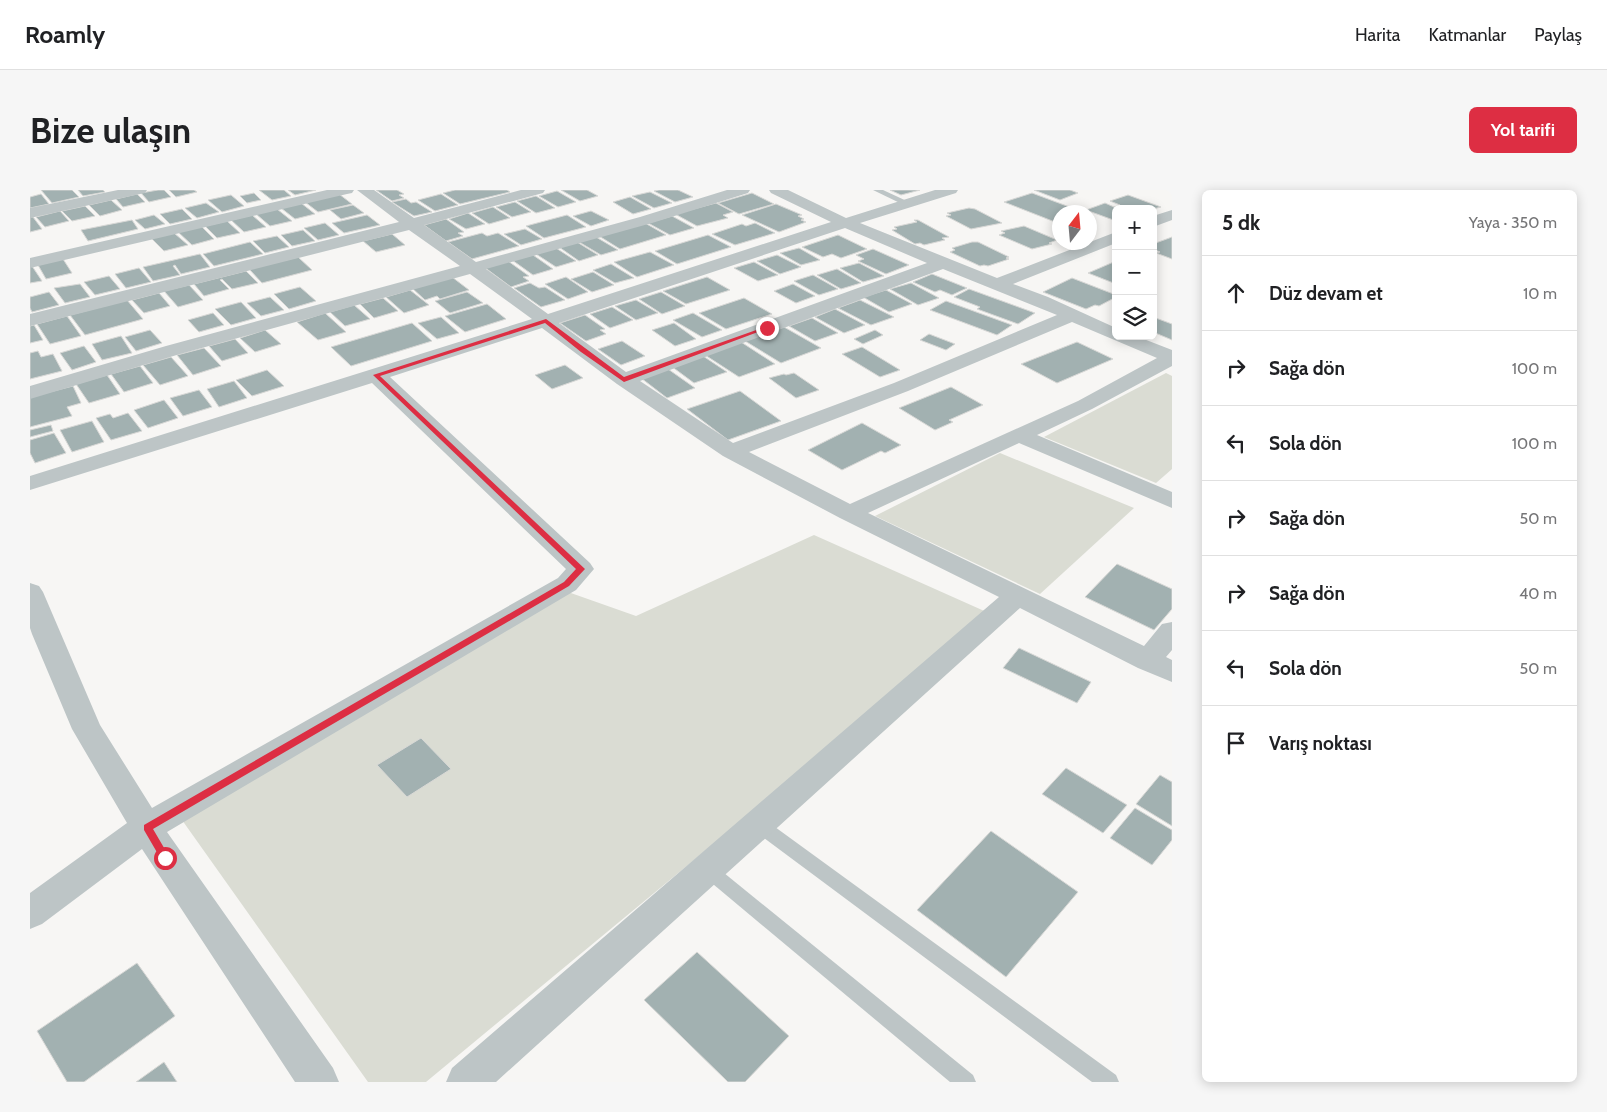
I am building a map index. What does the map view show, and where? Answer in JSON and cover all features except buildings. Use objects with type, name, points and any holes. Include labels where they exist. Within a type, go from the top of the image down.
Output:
[{"type":"street","points":[[30,213],[140,190]]},
{"type":"street","points":[[30,263],[347,190]]},
{"type":"street","points":[[364,190],[472,266],[583,351],[731,451],[849,513],[1160,666],[1172,631]]},
{"type":"street","points":[[30,320],[326,247],[538,190]]},
{"type":"street","points":[[30,393],[173,350],[472,266],[646,220],[743,190]]},
{"type":"street","points":[[776,190],[842,222],[1042,301],[1112,334]]},
{"type":"street","points":[[30,483],[546,321],[723,264],[842,222],[950,190]]},
{"type":"street","points":[[1157,220],[1172,214]]},
{"type":"street","points":[[997,284],[1112,239]]},
{"type":"street","points":[[624,380],[942,263]]},
{"type":"street","points":[[731,451],[901,387],[1072,315]]},
{"type":"street","points":[[1127,340],[1172,358]]},
{"type":"street","points":[[849,513],[1085,406],[1172,358]]},
{"type":"street","points":[[30,913],[147,827],[567,584],[581,569],[376,375]]},
{"type":"street","points":[[1019,435],[1172,501]]},
{"type":"street","points":[[30,592],[86,728],[165,858],[319,1082]]},
{"type":"street","points":[[466,1082],[1018,596]]},
{"type":"lane","points":[[877,190],[907,203]]},
{"type":"lane","points":[[758,824],[1109,1082]]},
{"type":"lane","points":[[707,869],[966,1082]]},
{"type":"shaded area","points":[[1166,373],[1172,376],[1172,469],[1156,483],[1044,437]]},
{"type":"shaded area","points":[[1000,453],[1134,508],[1040,594],[875,516]]},
{"type":"shaded area","points":[[814,535],[991,614],[426,1082],[368,1082],[182,820],[568,592],[636,616]]},
{"type":"route","points":[[165,858],[147,827],[567,584],[581,569],[376,375],[546,321],[583,351],[624,380],[767,328]]}]
